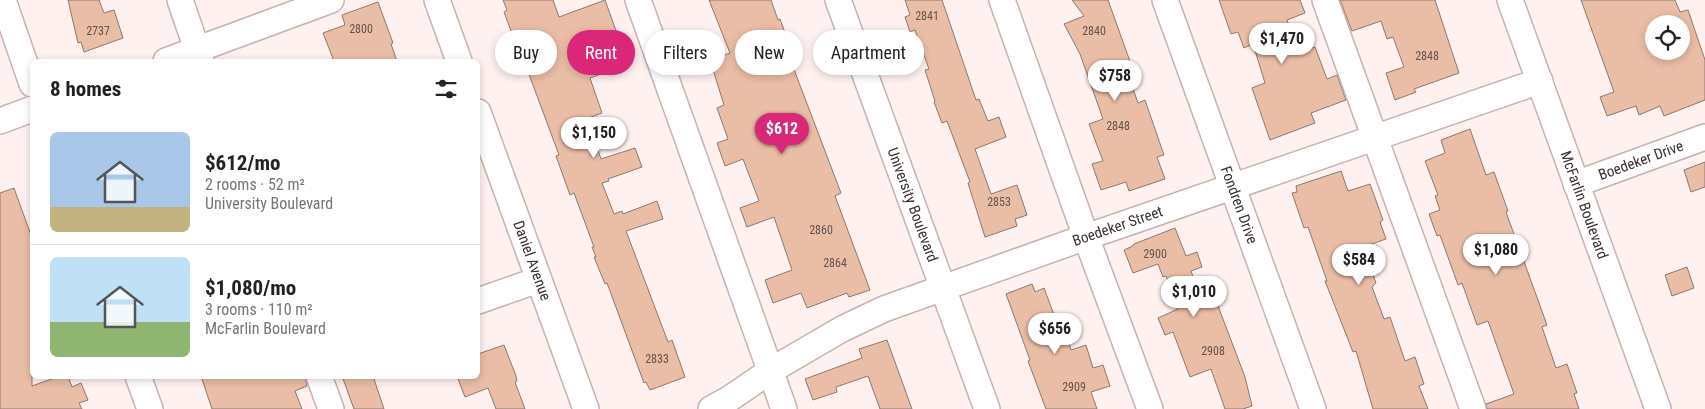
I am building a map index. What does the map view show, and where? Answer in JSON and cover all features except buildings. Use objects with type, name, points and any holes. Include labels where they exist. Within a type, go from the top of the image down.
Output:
[{"type":"street","points":[[3,0],[30,78]]},
{"type":"street","points":[[180,0],[198,56]]},
{"type":"street","points":[[179,59],[198,56],[331,0]]},
{"type":"street","points":[[437,0],[458,59]]},
{"type":"street","points":[[638,0],[784,409]]},
{"type":"street","name":"University Boulevard","points":[[838,0],[987,409]]},
{"type":"street","points":[[1002,0],[1086,237],[1150,409]]},
{"type":"street","name":"Fondren Drive","points":[[1166,0],[1313,409]]},
{"type":"street","points":[[1325,0],[1374,139],[1474,409]]},
{"type":"street","name":"McFarlin Boulevard","points":[[1510,0],[1658,409]]},
{"type":"street","name":"Boedeker Street","points":[[711,409],[770,371],[851,325],[884,309],[1086,237],[1540,81]]},
{"type":"street","points":[[0,121],[30,110]]},
{"type":"street","name":"Daniel Avenue","points":[[480,118],[586,409]]},
{"type":"street","name":"Boedeker Drive","points":[[1576,184],[1705,137]]},
{"type":"street","points":[[480,300],[538,280]]},
{"type":"street","points":[[139,379],[150,409]]},
{"type":"street","points":[[320,379],[331,409]]}]
